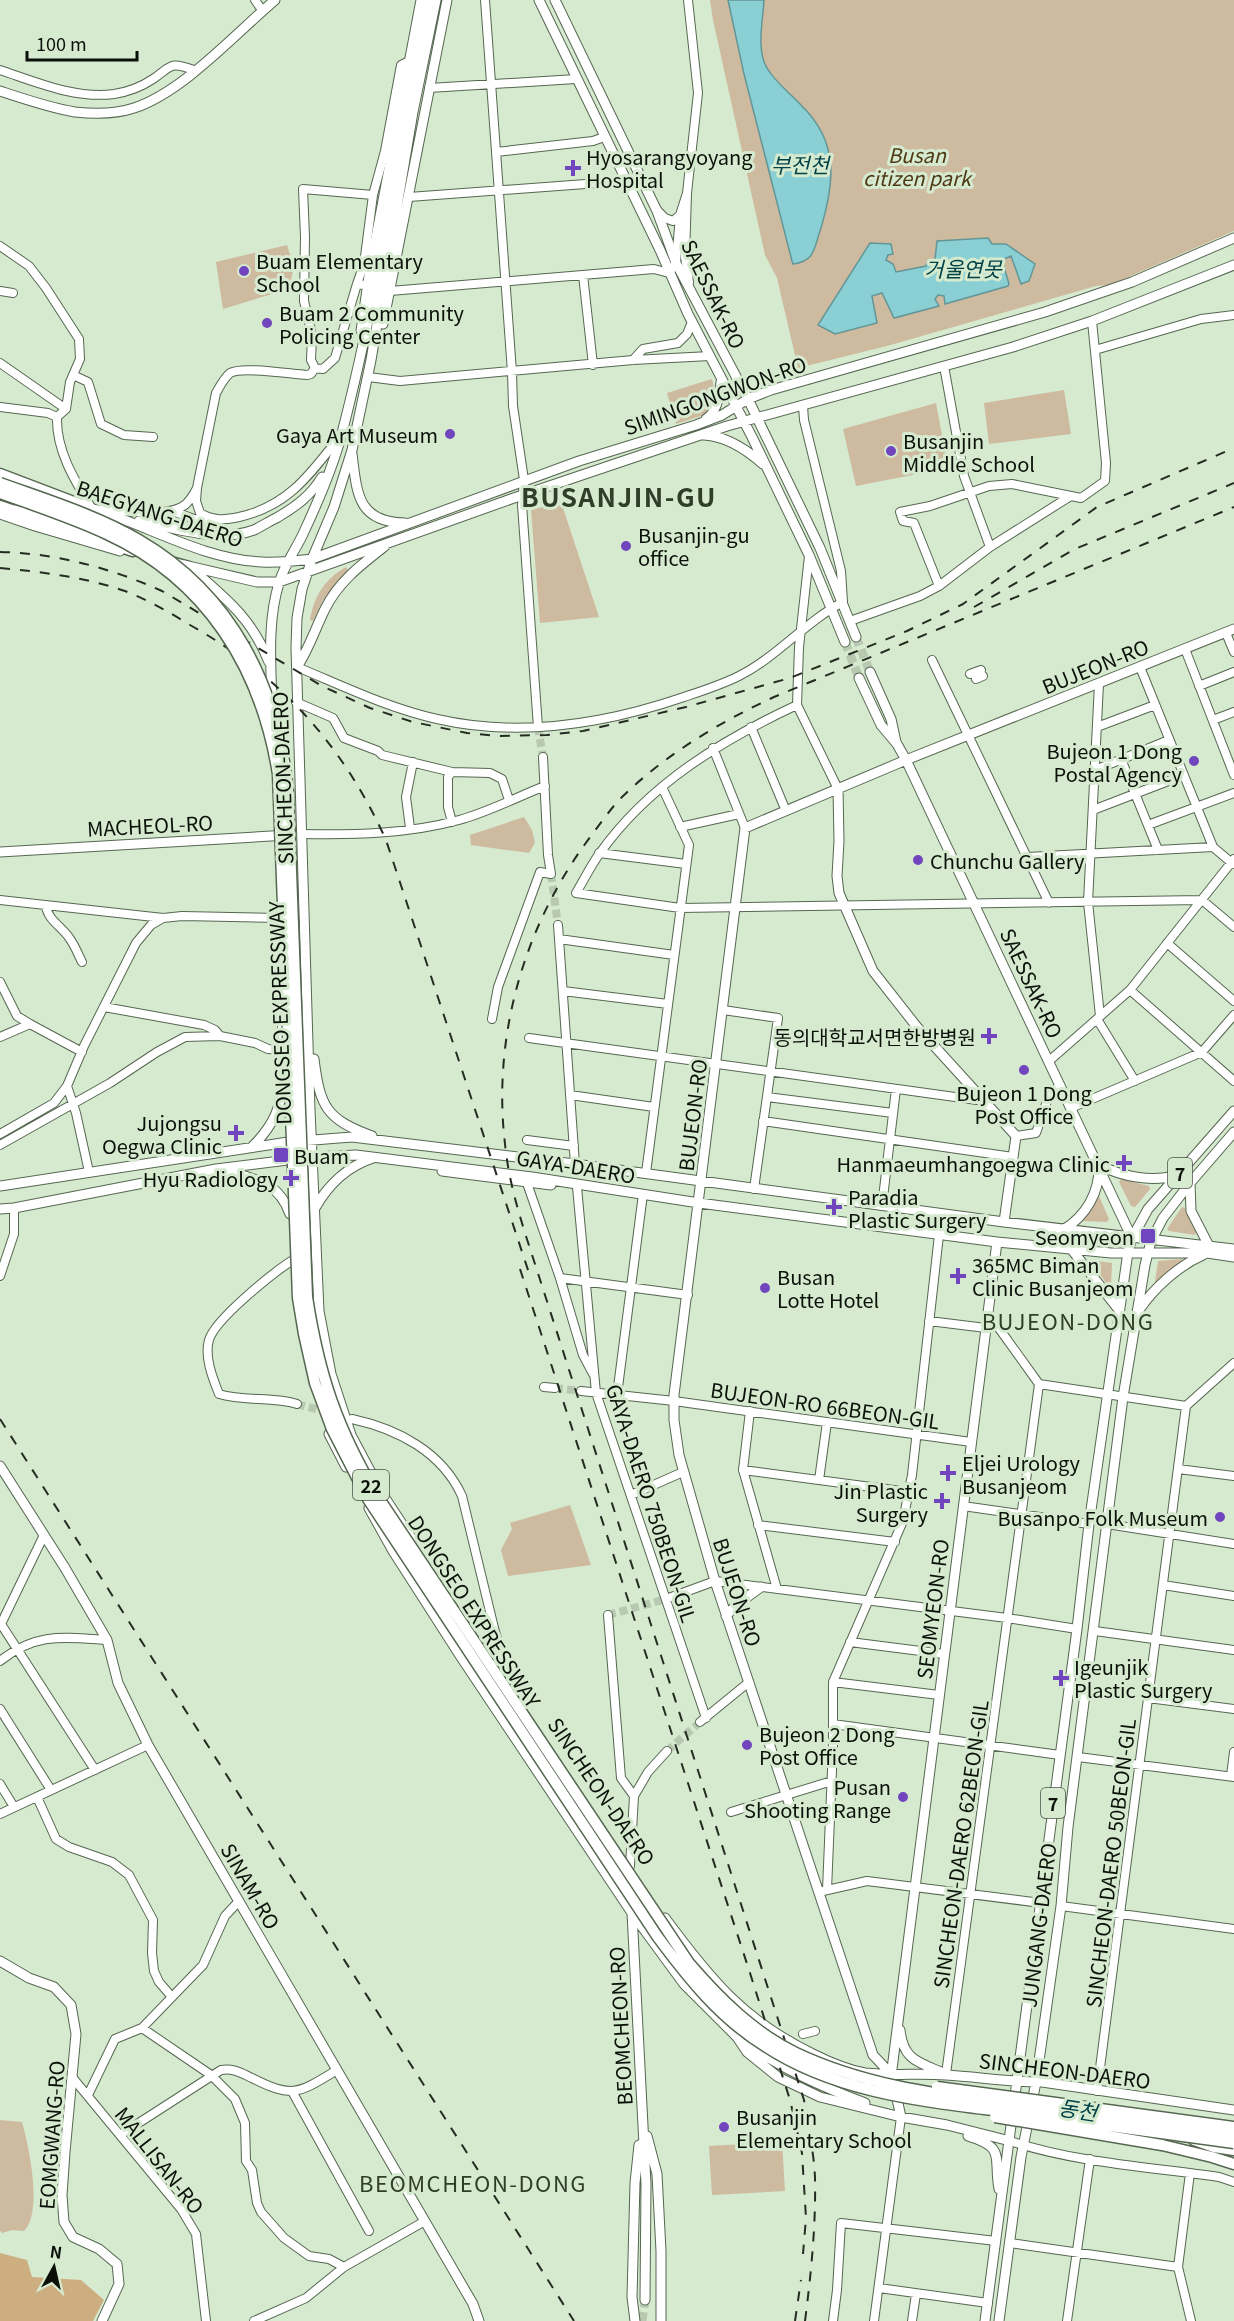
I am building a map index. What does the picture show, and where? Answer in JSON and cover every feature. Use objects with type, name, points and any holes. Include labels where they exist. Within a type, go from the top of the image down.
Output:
[{"type":"highway","points":[[0,474],[92,509]]},
{"type":"highway","name":"DONGSEO EXPRESSWAY","points":[[0,482],[117,528],[140,541],[181,570],[214,602],[251,656],[270,700],[285,760],[291,826],[307,1297],[313,1336],[338,1422],[361,1469],[468,1634],[689,1963],[728,2005],[768,2037],[795,2053],[850,2075],[886,2085],[951,2096],[1234,2135]]},
{"type":"highway","name":"DONGSEO EXPRESSWAY","points":[[0,493],[108,534],[146,555],[165,569],[201,602],[232,642],[261,701],[274,750],[279,795],[298,1298],[315,1383],[332,1429],[368,1499],[657,1936],[688,1977],[717,2009],[765,2046],[816,2073],[884,2094],[1234,2143]]},
{"type":"highway","points":[[0,506],[189,567]]},
{"type":"highway","points":[[850,2075],[1234,2127]]},
{"type":"highway","points":[[969,2107],[999,2118],[1161,2145],[1234,2164]]},
{"type":"highway","points":[[1180,2136],[1215,2147],[1234,2150]]},
{"type":"main road","points":[[359,359],[368,285],[421,0]]},
{"type":"main road","points":[[382,275],[429,0]]},
{"type":"main road","points":[[382,275],[436,0]]},
{"type":"main road","points":[[371,360],[382,329],[447,0]]},
{"type":"main road","name":"SAESSAK-RO","points":[[539,0],[721,382],[744,422],[809,555],[845,642]]},
{"type":"main road","name":"SAESSAK-RO","points":[[555,0],[657,211],[676,263],[748,399],[820,548],[856,637]]},
{"type":"main road","points":[[0,91],[66,110],[86,113],[115,112],[138,106],[163,94],[194,70],[269,4]]},
{"type":"main road","name":"SIMINGONGWON-RO","points":[[312,559],[524,480],[696,425],[722,415],[748,399],[771,390],[1045,312],[1132,282],[1234,238]]},
{"type":"main road","name":"SIMINGONGWON-RO","points":[[308,571],[524,494],[702,435],[1012,347],[1092,321],[1234,265]]},
{"type":"main road","name":"SINCHEON-DAERO","points":[[382,275],[335,457],[302,537],[286,562],[272,615],[271,667],[290,1214],[297,1317],[311,1384],[334,1445],[393,1551],[632,1913],[684,1984],[737,2037],[773,2062],[821,2086],[901,2117],[947,2125],[1010,2141]]},
{"type":"main road","name":"SINCHEON-DAERO","points":[[382,275],[371,360],[352,450],[334,507],[302,589],[297,618],[296,702],[316,1276],[321,1329],[331,1374],[351,1435],[383,1495],[630,1866],[703,1970],[737,2004],[773,2033],[826,2060],[863,2073],[946,2074],[1036,2082],[1234,2110]]},
{"type":"main road","points":[[696,425],[710,416],[720,392],[721,382]]},
{"type":"main road","points":[[702,435],[714,435],[736,445],[766,466]]},
{"type":"main road","points":[[352,450],[356,487],[366,509],[387,523],[410,523]]},
{"type":"main road","points":[[113,515],[208,534],[232,534],[252,530],[292,509],[309,496],[335,457]]},
{"type":"main road","name":"BAEGYANG-DAERO","points":[[0,482],[113,515],[208,551],[260,562],[312,559]]},
{"type":"main road","name":"BAEGYANG-DAERO","points":[[0,498],[189,567]]},
{"type":"main road","name":"BAEGYANG-DAERO","points":[[0,514],[106,548],[257,582],[279,582],[308,571]]},
{"type":"main road","points":[[297,667],[306,654],[326,607],[336,591],[350,574],[392,541]]},
{"type":"main road","points":[[189,567],[233,604],[260,640],[271,667]]},
{"type":"main road","name":"BUJEON-RO","points":[[891,2074],[873,2055],[823,1891],[786,1795],[726,1616],[683,1472],[674,1420],[674,1401],[745,828],[906,760],[1230,631]]},
{"type":"main road","name":"SAESSAK-RO","points":[[870,672],[891,719],[897,744]]},
{"type":"main road","name":"SAESSAK-RO","points":[[859,678],[881,725],[897,744],[906,760],[1132,1238]]},
{"type":"main road","points":[[838,789],[837,876],[839,893],[873,971],[917,1027],[1016,1136],[1004,1222]]},
{"type":"main road","name":"MACHEOL-RO","points":[[0,852],[302,834]]},
{"type":"main road","points":[[308,1030],[322,1101],[341,1123],[387,1141]]},
{"type":"main road","points":[[252,1147],[262,1137],[282,1101],[285,1072]]},
{"type":"main road","name":"JUNGANG-DAERO","points":[[985,2321],[1089,1524],[1128,1252],[1132,1238],[1148,1209],[1234,1111]]},
{"type":"main road","name":"JUNGANG-DAERO","points":[[999,2321],[1023,2145],[1036,2082],[1061,1906],[1068,1827],[1095,1631],[1123,1397],[1148,1252],[1163,1218],[1234,1132]]},
{"type":"main road","points":[[0,1186],[288,1142],[352,1137],[387,1141]]},
{"type":"main road","name":"GAYA-DAERO","points":[[387,1141],[496,1148],[530,1153],[571,1164],[1208,1250]]},
{"type":"main road","name":"GAYA-DAERO","points":[[0,1210],[216,1169],[312,1157],[356,1155],[997,1242],[1111,1253],[1208,1250]]},
{"type":"main road","points":[[314,1209],[324,1192],[358,1163],[381,1157],[465,1175],[526,1183],[607,1189]]},
{"type":"main road","points":[[1063,1230],[1076,1222],[1095,1193],[1100,1181],[1099,1165],[1114,1172],[1157,1179],[1178,1175]]},
{"type":"main road","points":[[216,1169],[266,1183],[285,1200],[290,1214]]},
{"type":"main road","points":[[1190,1183],[1191,1211],[1208,1250]]},
{"type":"main road","name":"SEOMYEON-RO","points":[[891,2074],[997,1242]]},
{"type":"main road","points":[[1137,1312],[1148,1296],[1190,1260],[1208,1250],[1234,1249]]},
{"type":"main road","points":[[1072,1250],[1119,1310]]},
{"type":"main road","points":[[1208,1250],[1234,1257]]},
{"type":"main road","name":"SINAM-RO","points":[[0,1466],[107,1640],[118,1683],[148,1745],[473,2304],[478,2321]]},
{"type":"main road","points":[[726,1616],[736,1605],[761,1587]]},
{"type":"main road","name":"BEOMCHEON-RO","points":[[630,1866],[646,2184],[645,2300]]},
{"type":"main road","name":"EOMGWANG-RO","points":[[0,1961],[29,1977],[54,1987],[71,2005],[76,2034],[62,2196],[64,2222],[73,2237],[99,2250],[117,2264],[119,2284],[102,2321]]},
{"type":"main road","name":"SEOMYEON-RO","points":[[899,2010],[901,2040],[908,2055],[946,2074]]},
{"type":"main road","points":[[891,2074],[901,2117]]},
{"type":"main road","points":[[642,2119],[657,2174],[662,2251],[660,2321]]},
{"type":"main road","points":[[635,2321],[632,2297],[635,2183],[642,2119]]},
{"type":"main road","points":[[947,2125],[957,2132],[985,2142],[996,2152],[1001,2199]]},
{"type":"street","points":[[255,0],[269,4]]},
{"type":"street","points":[[485,0],[513,406],[524,480],[522,505],[538,727]]},
{"type":"street","points":[[688,0],[698,93],[687,193],[685,257],[687,273],[699,308]]},
{"type":"street","points":[[315,368],[323,369],[335,358],[364,264],[373,195],[385,151],[401,65],[409,61]]},
{"type":"street","points":[[0,70],[58,90],[113,94],[135,89],[168,67],[180,65],[194,70]]},
{"type":"street","points":[[429,88],[576,79]]},
{"type":"street","points":[[496,152],[593,141],[604,137]]},
{"type":"street","points":[[409,197],[626,181]]},
{"type":"street","points":[[315,368],[311,360],[312,335],[304,301],[303,189],[373,195]]},
{"type":"street","points":[[669,273],[676,263],[680,215],[687,193]]},
{"type":"street","points":[[657,211],[673,221],[680,215]]},
{"type":"street","points":[[0,246],[29,266],[79,339],[80,359],[73,375],[66,409],[57,417],[57,432],[65,460],[92,509],[124,512],[172,511],[194,519],[228,520],[247,515],[284,500],[298,488],[342,434]]},
{"type":"street","name":"SAESSAK-RO","points":[[390,291],[654,269],[669,273]]},
{"type":"street","points":[[583,276],[593,365]]},
{"type":"street","points":[[357,284],[368,285]]},
{"type":"street","points":[[0,291],[13,293]]},
{"type":"street","points":[[1095,350],[1201,319],[1234,315]]},
{"type":"street","points":[[939,586],[914,523],[903,521],[900,512],[930,506],[989,486],[1012,484],[1081,498],[1105,482],[1106,463],[1092,321]]},
{"type":"street","name":"SAESSAK-RO","points":[[633,360],[643,349],[678,343],[687,334],[692,322]]},
{"type":"street","name":"SAESSAK-RO","points":[[368,377],[400,381],[633,360],[710,356]]},
{"type":"street","points":[[0,363],[66,409]]},
{"type":"street","points":[[944,366],[969,493],[990,548]]},
{"type":"street","points":[[215,519],[200,513],[196,501],[216,393],[221,383],[231,373],[244,369],[307,375],[311,374],[315,368]]},
{"type":"street","points":[[73,375],[88,382],[101,424],[124,435],[153,437]]},
{"type":"street","points":[[0,406],[48,413],[57,417]]},
{"type":"street","name":"SAESSAK-RO","points":[[803,406],[804,420],[841,571],[843,602]]},
{"type":"street","points":[[172,511],[187,504],[197,488]]},
{"type":"street","points":[[850,621],[920,596],[939,586],[990,548],[1069,497]]},
{"type":"street","points":[[809,555],[796,684],[798,705],[838,789]]},
{"type":"street","points":[[297,667],[382,703],[438,720],[487,727],[572,726],[604,721],[662,705],[717,686],[741,675],[831,608],[843,602]]},
{"type":"street","points":[[1230,631],[1234,652]]},
{"type":"street","points":[[1185,649],[1213,720],[1230,752],[1234,775]]},
{"type":"street","points":[[932,660],[1049,903]]},
{"type":"street","points":[[1049,1061],[1130,990],[1233,862],[1213,847],[1140,667]]},
{"type":"street","points":[[1199,686],[1234,672]]},
{"type":"street","points":[[1099,684],[1088,902],[1099,1017],[1135,1081]]},
{"type":"street","points":[[296,702],[333,718],[344,738],[382,754],[452,772],[490,773],[502,779],[509,801]]},
{"type":"street","points":[[798,705],[752,726],[713,748],[662,787],[629,817],[599,854],[576,893],[680,908],[1202,900],[1234,927]]},
{"type":"street","points":[[1097,727],[1155,705]]},
{"type":"street","points":[[1213,720],[1234,712]]},
{"type":"street","points":[[752,726],[786,811]]},
{"type":"street","points":[[1095,770],[1169,740]]},
{"type":"street","name":"BUJEON-RO","points":[[713,748],[745,828]]},
{"type":"street","points":[[492,1019],[498,987],[540,872],[551,874],[543,757]]},
{"type":"street","points":[[1121,759],[1158,850]]},
{"type":"street","points":[[410,828],[406,797],[413,762]]},
{"type":"street","points":[[452,772],[448,777],[448,807],[452,822]]},
{"type":"street","points":[[1093,810],[1184,775]]},
{"type":"street","points":[[302,834],[358,835],[452,822],[545,786]]},
{"type":"street","points":[[646,1173],[689,845],[662,787]]},
{"type":"street","points":[[1148,825],[1234,793]]},
{"type":"street","points":[[680,826],[739,814]]},
{"type":"street","points":[[1027,857],[1213,847]]},
{"type":"street","points":[[599,854],[686,864]]},
{"type":"street","points":[[0,900],[163,918],[182,916],[279,918]]},
{"type":"street","points":[[46,906],[54,921],[69,937],[82,962]]},
{"type":"street","points":[[0,1134],[54,1103],[67,1086],[136,943],[151,925],[163,918]]},
{"type":"street","points":[[558,926],[574,1146],[571,1164]]},
{"type":"street","points":[[559,939],[674,955]]},
{"type":"street","points":[[1167,944],[1234,1001]]},
{"type":"street","points":[[0,982],[17,1016],[82,1052]]},
{"type":"street","points":[[1130,990],[1234,1081]]},
{"type":"street","points":[[563,991],[668,1004]]},
{"type":"street","points":[[104,1007],[204,1025],[215,1030],[220,1036]]},
{"type":"street","points":[[723,1010],[778,1018],[754,1189]]},
{"type":"street","points":[[1071,1108],[1202,1052],[1234,1015]]},
{"type":"street","points":[[0,1037],[30,1024]]},
{"type":"street","points":[[0,1145],[185,1037],[220,1036],[255,1043],[268,1049],[283,1050]]},
{"type":"street","points":[[530,1038],[984,1101]]},
{"type":"street","points":[[1016,1136],[1036,1133],[1048,1098],[1060,1085]]},
{"type":"street","points":[[67,1086],[89,1172]]},
{"type":"street","points":[[882,1206],[896,1089]]},
{"type":"street","points":[[570,1095],[654,1107]]},
{"type":"street","points":[[766,1097],[893,1113]]},
{"type":"street","points":[[763,1121],[1013,1157]]},
{"type":"street","points":[[527,1140],[574,1146]]},
{"type":"street","points":[[526,1183],[560,1278],[583,1355],[595,1377]]},
{"type":"street","name":"GAYA-DAERO 750BEON-GIL","points":[[577,1187],[596,1393],[666,1599],[703,1720],[749,1682]]},
{"type":"street","points":[[617,1395],[643,1194]]},
{"type":"street","points":[[0,1276],[15,1234],[15,1208]]},
{"type":"street","points":[[939,1235],[909,1492],[903,1521],[832,1682],[832,1782],[823,1891],[867,1881],[1041,1904]]},
{"type":"street","points":[[293,1260],[269,1277],[222,1320],[208,1340],[209,1371],[219,1394],[235,1399],[286,1400],[297,1404]]},
{"type":"street","points":[[560,1278],[688,1295]]},
{"type":"street","points":[[988,1313],[1039,1384],[1186,1406],[1233,1366]]},
{"type":"street","points":[[929,1321],[986,1328]]},
{"type":"street","name":"SINCHEON-DAERO 62BEON-GIL","points":[[946,2074],[1039,1384]]},
{"type":"street","points":[[544,1387],[555,1388]]},
{"type":"street","name":"BUJEON-RO 66BEON-GIL","points":[[581,1391],[674,1401],[971,1442]]},
{"type":"street","name":"SINCHEON-DAERO 50BEON-GIL","points":[[1097,2091],[1186,1406]]},
{"type":"street","points":[[750,1411],[743,1470],[777,1589]]},
{"type":"street","points":[[352,1419],[402,1436],[426,1450],[444,1466],[455,1482],[462,1496],[511,1688]]},
{"type":"street","points":[[821,1480],[827,1422]]},
{"type":"street","points":[[1178,1468],[1233,1476]]},
{"type":"street","points":[[743,1470],[909,1492]]},
{"type":"street","points":[[631,1495],[683,1472]]},
{"type":"street","points":[[963,1506],[1089,1524]]},
{"type":"street","points":[[1107,1524],[1234,1544]]},
{"type":"street","points":[[758,1525],[895,1542]]},
{"type":"street","points":[[44,1535],[1,1624],[94,1770]]},
{"type":"street","points":[[666,1599],[715,1581],[1077,1629]]},
{"type":"street","points":[[1163,1585],[1234,1596]]},
{"type":"street","points":[[608,1615],[621,1778],[634,1796]]},
{"type":"street","points":[[1095,1631],[1234,1650]]},
{"type":"street","points":[[0,1661],[15,1649],[56,1636],[107,1640]]},
{"type":"street","points":[[850,1642],[944,1654]]},
{"type":"street","name":"SEOMYEON-RO","points":[[832,1682],[939,1695]]},
{"type":"street","points":[[1148,1698],[1234,1709]]},
{"type":"street","points":[[0,1709],[51,1790]]},
{"type":"street","points":[[833,1724],[1060,1755]]},
{"type":"street","points":[[0,1814],[148,1745]]},
{"type":"street","points":[[630,1866],[634,1796],[648,1772],[667,1751]]},
{"type":"street","points":[[1078,1757],[1232,1777],[1234,1752]]},
{"type":"street","points":[[731,1812],[832,1782]]},
{"type":"street","points":[[0,1784],[14,1807]]},
{"type":"street","points":[[37,1797],[56,1839],[69,1847],[112,1862],[129,1875],[153,1920],[154,1971],[159,1982],[172,1997]]},
{"type":"street","points":[[88,2094],[115,2039],[142,2028],[203,1965],[225,1916],[239,1901]]},
{"type":"street","points":[[1061,1906],[1234,1929]]},
{"type":"street","points":[[142,2028],[211,2075],[235,2099],[245,2123],[246,2161],[252,2169],[257,2204],[261,2212],[284,2238],[309,2256],[329,2259],[344,2267]]},
{"type":"street","points":[[803,2034],[815,2031]]},
{"type":"street","points":[[120,2135],[221,2070],[232,2068],[265,2085],[293,2093],[337,2070]]},
{"type":"street","name":"MALLISAN-RO","points":[[72,2077],[181,2210],[196,2234],[206,2321]]},
{"type":"street","points":[[293,2093],[369,2231]]},
{"type":"street","points":[[874,2321],[901,2117]]},
{"type":"street","points":[[1010,2141],[1089,2159],[1219,2177],[1234,2182]]},
{"type":"street","points":[[1067,2321],[1089,2159]]},
{"type":"street","points":[[1190,2173],[1178,2267],[1191,2321]]},
{"type":"street","points":[[254,2321],[306,2298],[344,2267],[425,2221]]},
{"type":"street","points":[[833,2321],[841,2223],[996,2241]]},
{"type":"street","points":[[1010,2243],[1178,2267]]},
{"type":"street","points":[[879,2288],[988,2303]]},
{"type":"street","points":[[912,2321],[916,2294]]},
{"type":"green space","name":"Busan citizen park","points":[[710,0],[1234,0],[1234,231],[1110,285],[1096,286],[887,346],[798,368],[777,278],[765,255]]},
{"type":"green space","points":[[287,245],[294,267],[290,284],[282,291],[223,309],[216,262]]},
{"type":"green space","points":[[712,379],[714,397],[707,414],[676,424],[667,393]]},
{"type":"green space","points":[[1064,390],[1071,434],[989,444],[984,403]]},
{"type":"green space","points":[[936,403],[948,468],[856,486],[843,429]]},
{"type":"green space","points":[[561,502],[599,617],[540,623],[531,510]]},
{"type":"green space","points":[[346,567],[348,570],[323,600],[313,621],[310,620],[314,603],[326,583]]},
{"type":"green space","points":[[524,817],[532,830],[535,843],[529,853],[471,845],[470,835]]},
{"type":"green space","points":[[1121,1179],[1149,1186],[1150,1189],[1135,1207],[1131,1206],[1119,1182]]},
{"type":"green space","points":[[1097,1196],[1109,1219],[1107,1222],[1082,1221],[1081,1219]]},
{"type":"green space","points":[[1182,1207],[1185,1208],[1196,1232],[1195,1235],[1167,1229]]},
{"type":"green space","points":[[1182,1259],[1183,1262],[1157,1283],[1155,1282],[1158,1261]]},
{"type":"green space","points":[[1090,1260],[1112,1263],[1111,1286],[1108,1286]]},
{"type":"green space","points":[[570,1505],[591,1565],[508,1576],[501,1550],[512,1529],[510,1523]]},
{"type":"green space","points":[[0,2120],[22,2122],[28,2146],[34,2194],[30,2222],[24,2231],[12,2230],[2,2233],[0,2231]]},
{"type":"green space","points":[[782,2142],[785,2191],[712,2195],[709,2146]]},
{"type":"shaded area","points":[[0,2253],[27,2260],[32,2277],[81,2280],[104,2300],[93,2321],[0,2321]]},
{"type":"water","name":"부전천","points":[[728,0],[764,0],[761,35],[762,53],[767,68],[813,119],[828,148],[831,178],[826,211],[813,252],[801,262],[793,264],[792,261],[744,74]]},
{"type":"water","name":"거울연못","points":[[988,238],[992,244],[1006,244],[1035,264],[1029,281],[1021,284],[1011,256],[1002,260],[1008,286],[945,304],[944,296],[938,295],[935,299],[939,306],[894,318],[882,293],[872,296],[877,323],[835,334],[818,325],[870,243],[891,244],[893,254],[888,255],[886,260],[893,264],[896,272],[926,266],[928,261],[935,259],[937,241]]},
{"type":"tunnel","points":[[856,637],[870,672]]},
{"type":"tunnel","points":[[845,642],[859,678]]},
{"type":"tunnel","points":[[538,727],[543,757]]},
{"type":"tunnel","points":[[551,874],[558,925]]},
{"type":"tunnel","points":[[555,1388],[581,1391]]},
{"type":"tunnel","points":[[297,1404],[327,1412]]},
{"type":"tunnel","points":[[608,1615],[666,1599]]},
{"type":"tunnel","points":[[667,1751],[700,1722]]},
{"type":"tunnel","points":[[642,2321],[645,2300]]},
{"type":"railway","points":[[0,552],[41,555],[82,563],[123,575],[162,591],[322,686],[370,708],[413,722],[467,733],[499,736],[547,735],[583,731],[686,707],[790,678],[907,631],[963,604],[1097,507],[1234,448]]},
{"type":"railway","points":[[974,607],[1075,549],[1234,483]]},
{"type":"railway","points":[[805,2321],[813,2250],[815,2178],[804,2100],[525,1233],[510,1178],[502,1103],[509,1022],[518,982],[531,943],[548,906],[568,870],[591,836],[615,804],[636,784],[692,742],[774,697],[1234,507]]},
{"type":"railway","points":[[0,568],[48,573],[94,582],[125,591],[158,606],[223,645],[253,667],[281,690],[329,744],[350,774],[386,840],[530,1276]]},
{"type":"railway","points":[[520,1269],[790,2100],[802,2153],[806,2218],[803,2254]]},
{"type":"railway","points":[[0,1419],[574,2321]]},
{"type":"railway","points":[[795,2321],[801,2280]]},
{"type":"place","name":"Hyosarangyoyang Hospital","points":[[573,168]]},
{"type":"place","name":"Buam Elementary School","points":[[244,271]]},
{"type":"place","name":"Buam 2 Community Policing Center","points":[[267,323]]},
{"type":"place","name":"Gaya Art Museum","points":[[450,434]]},
{"type":"place","name":"Busanjin Middle School","points":[[891,451]]},
{"type":"place","name":"Busanjin-gu office","points":[[626,546]]},
{"type":"place","name":"Bujeon 1 Dong Postal Agency","points":[[1194,761]]},
{"type":"place","name":"Chunchu Gallery","points":[[918,860]]},
{"type":"place","name":"동의대학교서면한방병원","points":[[989,1036]]},
{"type":"place","name":"Bujeon 1 Dong Post Office","points":[[1024,1070]]},
{"type":"place","name":"Jujongsu Oegwa Clinic","points":[[236,1133]]},
{"type":"place","name":"Buam","points":[[281,1155]]},
{"type":"place","name":"Hanmaeumhangoegwa Clinic","points":[[1124,1163]]},
{"type":"place","name":"Hyu Radiology","points":[[291,1178]]},
{"type":"place","name":"Paradia Plastic Surgery","points":[[834,1207]]},
{"type":"place","name":"Seomyeon","points":[[1148,1236]]},
{"type":"place","name":"365MC Biman Clinic Busanjeom","points":[[958,1276]]},
{"type":"place","name":"Busan Lotte Hotel","points":[[765,1288]]},
{"type":"place","name":"Eljei Urology Busanjeom","points":[[948,1473]]},
{"type":"place","name":"Jin Plastic Surgery","points":[[942,1501]]},
{"type":"place","name":"Busanpo Folk Museum","points":[[1220,1517]]},
{"type":"place","name":"Igeunjik Plastic Surgery","points":[[1061,1678]]},
{"type":"place","name":"Bujeon 2 Dong Post Office","points":[[747,1745]]},
{"type":"place","name":"Pusan Shooting Range","points":[[903,1797]]},
{"type":"place","name":"Busanjin Elementary School","points":[[724,2127]]},
{"type":"district","name":"BUSANJIN-GU","points":[[619,495]]},
{"type":"district","name":"BUJEON-DONG","points":[[1068,1320]]},
{"type":"district","name":"BEOMCHEON-DONG","points":[[473,2182]]},
{"type":"water label","name":"동천","points":[[1078,2109]]}]
